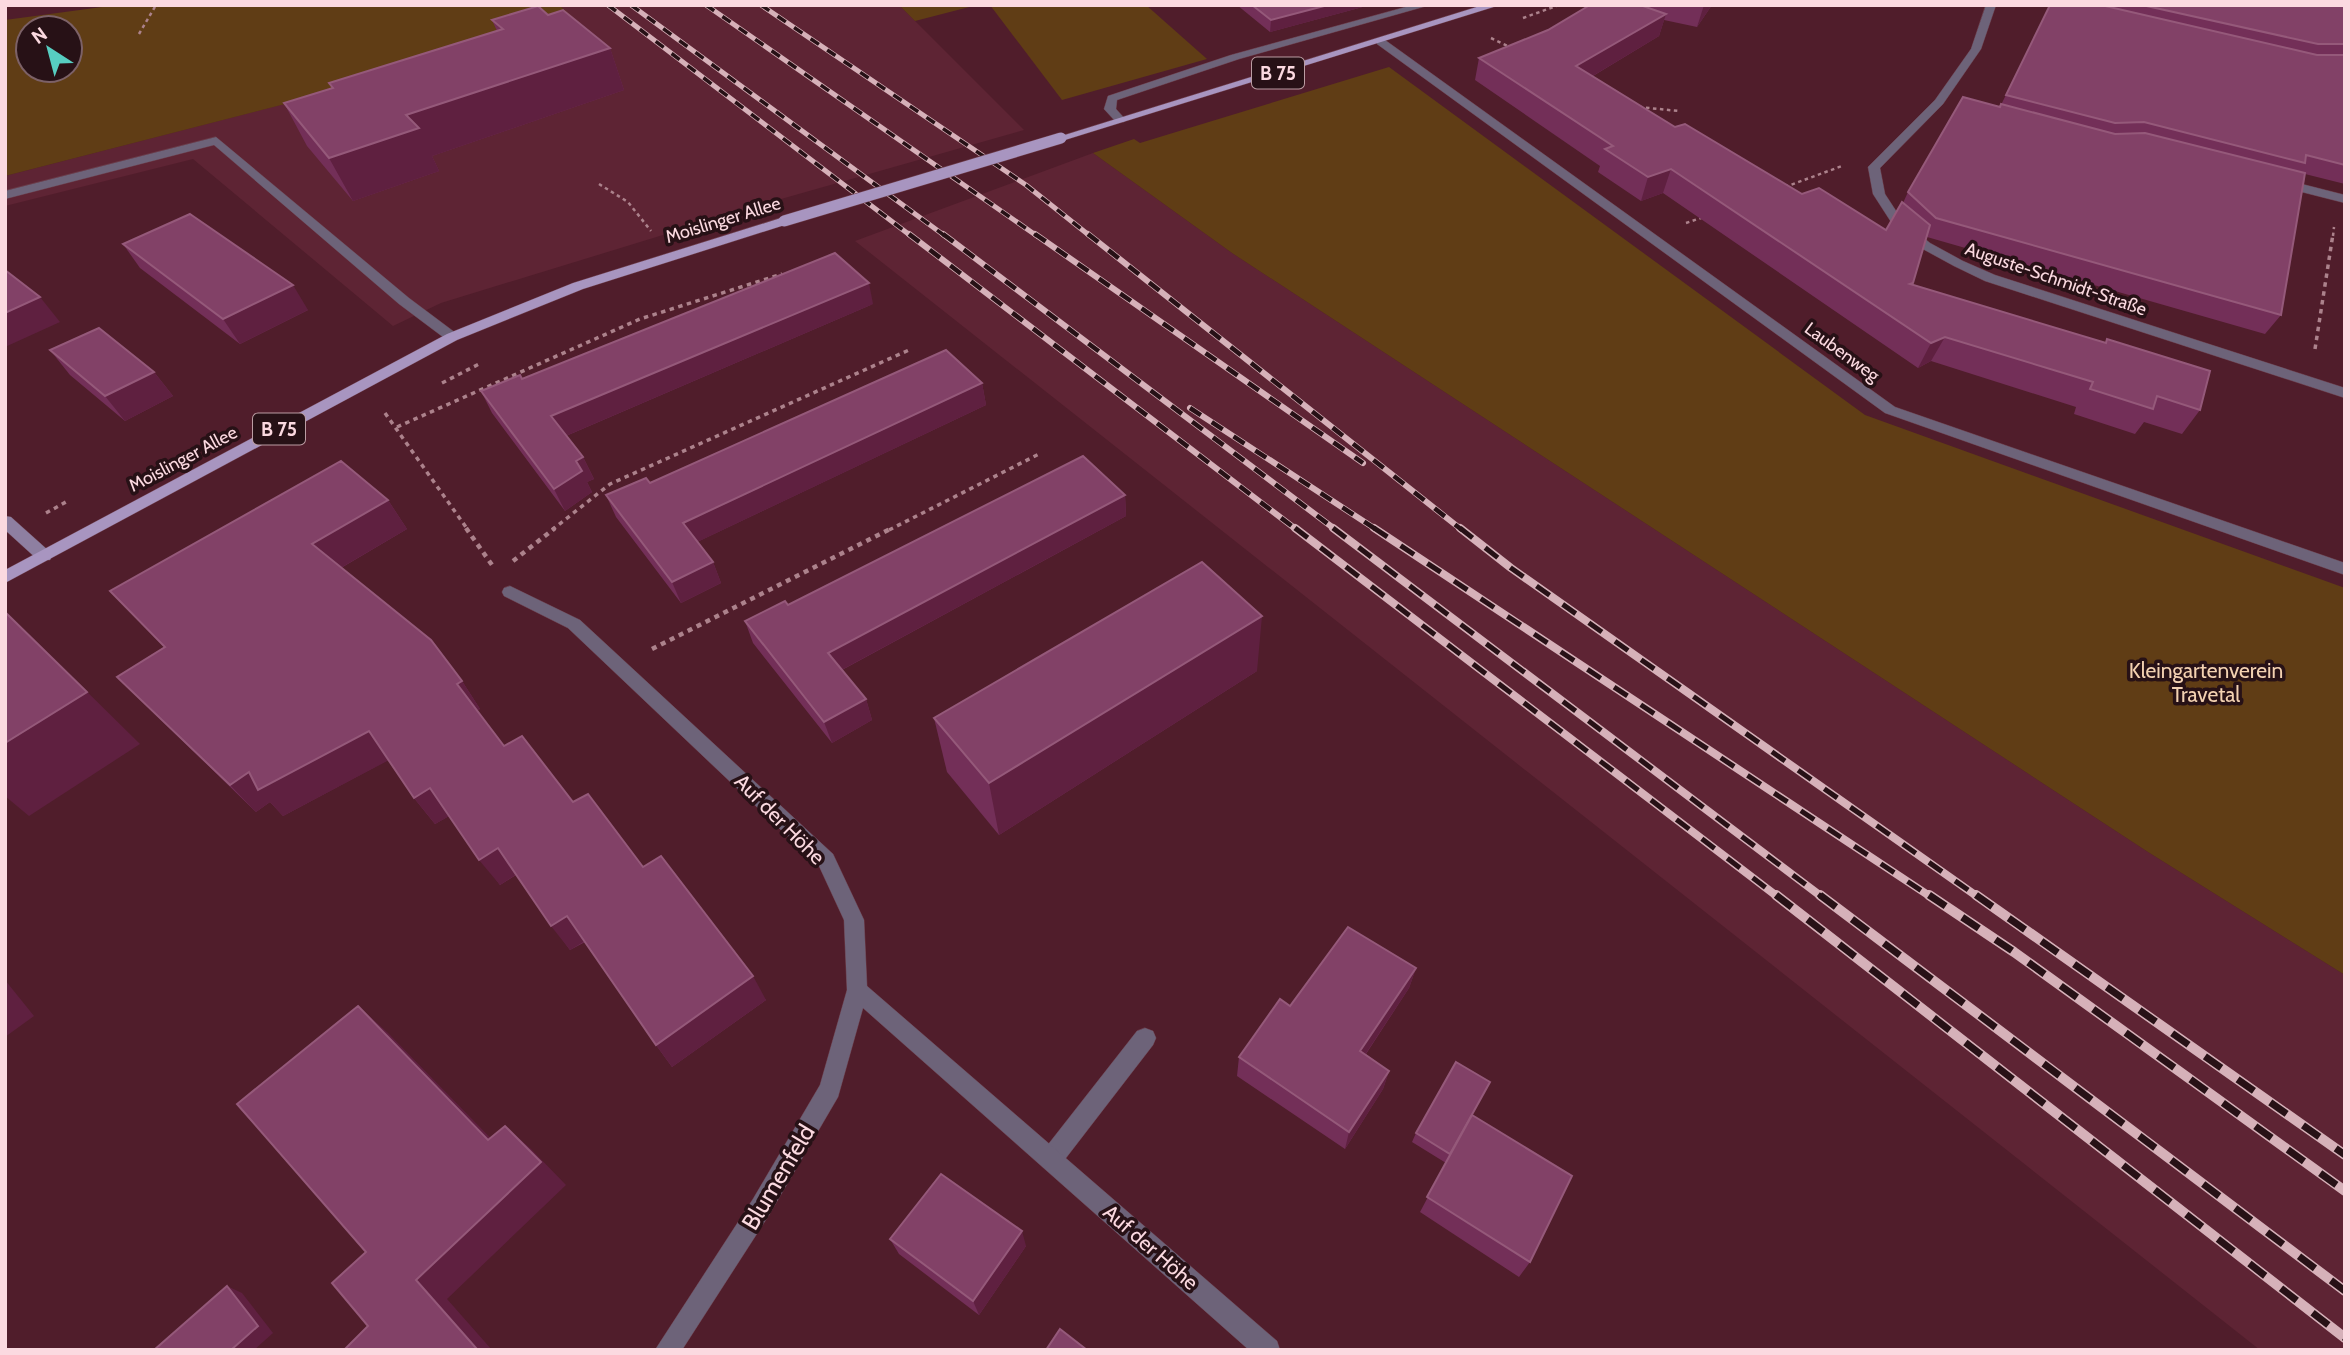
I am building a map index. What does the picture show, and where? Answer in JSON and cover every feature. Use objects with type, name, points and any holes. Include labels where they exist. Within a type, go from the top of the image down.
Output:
[{"type":"main road","name":"Moislinger Allee","points":[[5,578],[452,337],[578,286],[1495,5]]},
{"type":"street","points":[[1120,120],[1110,109],[1112,97],[1235,57],[1425,5]]},
{"type":"street","points":[[1874,167],[1945,104],[1976,49],[1991,5]]},
{"type":"street","name":"Laubenweg","points":[[1381,42],[1890,410],[2345,569]]},
{"type":"street","points":[[5,195],[216,141],[404,301],[452,337]]},
{"type":"street","name":"Auguste-Schmidt-Straße","points":[[1874,167],[1879,194],[1892,216],[1918,240],[1949,260],[1990,278],[2345,393]]},
{"type":"street","points":[[2267,180],[2341,198]]},
{"type":"street","points":[[5,521],[44,556]]},
{"type":"street","name":"Auf der Höhe","points":[[510,592],[574,624],[826,860],[854,920],[857,990],[1268,1350]]},
{"type":"street","name":"Blumenfeld","points":[[667,1350],[761,1207],[830,1089],[857,990]]},
{"type":"street","points":[[1051,1159],[1145,1038]]},
{"type":"path","points":[[139,34],[156,5]]},
{"type":"path","points":[[1481,33],[1521,52]]},
{"type":"path","points":[[1634,107],[1679,111]]},
{"type":"path","points":[[1780,189],[1845,165],[1874,167]]},
{"type":"path","points":[[599,184],[628,202],[652,232]]},
{"type":"path","points":[[2310,381],[2341,198]]},
{"type":"path","points":[[1649,237],[1714,213]]},
{"type":"path","points":[[397,427],[640,319],[793,271]]},
{"type":"path","points":[[513,562],[610,484],[909,350]]},
{"type":"path","points":[[430,389],[488,360]]},
{"type":"path","points":[[396,407],[385,413],[510,592]]},
{"type":"path","points":[[620,666],[1039,454]]},
{"type":"shaded area","points":[[559,5],[899,5],[1024,130],[774,201],[441,303],[393,326],[193,159],[5,206],[5,176],[583,27]]},
{"type":"shaded area","points":[[1093,153],[1232,253],[2148,852],[2345,975],[2345,1350],[2260,1350],[855,241]]},
{"type":"green space","points":[[117,5],[559,5],[584,27],[5,176],[5,20],[14,19],[14,84],[84,84],[84,14],[50,14]]},
{"type":"green space","points":[[899,5],[977,5],[915,21]]},
{"type":"green space","points":[[990,5],[1146,5],[1207,59],[1062,100]]},
{"type":"green space","name":"Kleingartenverein Travetal","points":[[1389,67],[1865,415],[2345,588],[2345,975],[2148,852],[1232,253],[1093,153],[1134,139],[1140,143]]},
{"type":"building","points":[[1252,5],[1328,5],[1271,20]]},
{"type":"building","points":[[1590,5],[1640,5],[1666,14],[1576,66],[1675,127],[1685,124],[1802,194],[1819,188],[1886,230],[1902,202],[1930,225],[1913,283],[1910,284],[2210,371],[2200,410],[2157,396],[2153,409],[2090,389],[2093,382],[1945,337],[1931,343],[1671,169],[1648,177],[1605,149],[1613,146],[1479,58],[1548,30]]},
{"type":"building","points":[[2050,5],[2101,5],[2317,55],[2345,55],[2345,165],[2306,155],[2305,163],[2144,122],[2115,123],[2006,95]]},
{"type":"building","points":[[2142,5],[2345,5],[2345,44],[2318,44]]},
{"type":"building","points":[[538,6],[548,15],[563,10],[610,48],[406,115],[419,128],[329,158],[284,103],[333,88],[329,83],[503,29],[492,20]]},
{"type":"building","points":[[1963,97],[2000,107],[2001,104],[2115,134],[2145,133],[2305,173],[2281,315],[1936,218],[1908,192]]},
{"type":"building","points":[[190,214],[293,285],[223,319],[123,244]]},
{"type":"building","points":[[835,253],[869,283],[551,416],[583,457],[576,461],[582,471],[554,489],[481,391],[520,375],[522,379]]},
{"type":"building","points":[[5,270],[40,297],[5,313]]},
{"type":"building","points":[[99,328],[154,372],[105,396],[50,350]]},
{"type":"building","points":[[946,350],[982,383],[683,523],[713,562],[672,582],[606,495],[646,478],[650,483]]},
{"type":"building","points":[[1083,456],[1125,495],[828,653],[866,699],[824,722],[745,621],[785,601],[788,605]]},
{"type":"building","points":[[341,461],[388,500],[312,544],[431,640],[462,681],[457,684],[504,746],[522,736],[573,802],[588,794],[643,867],[661,856],[753,976],[656,1045],[567,916],[551,926],[498,848],[479,860],[430,788],[414,798],[369,731],[258,790],[249,772],[230,785],[117,677],[165,647],[110,591]]},
{"type":"building","points":[[1202,562],[1262,616],[989,783],[934,718]]},
{"type":"building","points":[[5,612],[87,692],[5,743]]},
{"type":"building","points":[[1348,927],[1416,968],[1360,1051],[1389,1071],[1349,1132],[1239,1057],[1280,999],[1290,1006]]},
{"type":"building","points":[[358,1006],[488,1140],[505,1126],[541,1162],[416,1280],[476,1348],[474,1350],[344,1350],[368,1326],[332,1283],[366,1252],[237,1104]]},
{"type":"building","points":[[1456,1062],[1490,1082],[1450,1154],[1416,1133]]},
{"type":"building","points":[[1472,1115],[1572,1176],[1530,1262],[1427,1197]]},
{"type":"building","points":[[941,1174],[1022,1231],[973,1301],[890,1239]]},
{"type":"building","points":[[227,1286],[258,1326],[231,1350],[154,1350]]},
{"type":"building","points":[[1060,1329],[1087,1350],[1046,1350]]},
{"type":"railway","points":[[608,5],[911,236]]},
{"type":"railway","points":[[631,5],[945,236]]},
{"type":"railway","points":[[706,5],[1037,236]]},
{"type":"railway","points":[[761,5],[1026,185],[1090,236]]},
{"type":"railway","points":[[909,234],[1297,530]]},
{"type":"railway","points":[[943,234],[1336,530]]},
{"type":"railway","points":[[1035,234],[1363,463]]},
{"type":"railway","points":[[1088,234],[1462,530]]},
{"type":"railway","points":[[1190,408],[1377,530]]},
{"type":"railway","points":[[1295,528],[1778,897]]},
{"type":"railway","points":[[1333,528],[1822,897]]},
{"type":"railway","points":[[1374,528],[1931,897]]},
{"type":"railway","points":[[1460,528],[1511,568],[1978,897]]},
{"type":"railway","points":[[1776,895],[2345,1338]]},
{"type":"railway","points":[[1820,895],[2345,1291]]},
{"type":"railway","points":[[1929,895],[2014,952],[2345,1191]]},
{"type":"railway","points":[[1976,895],[2345,1155]]}]
